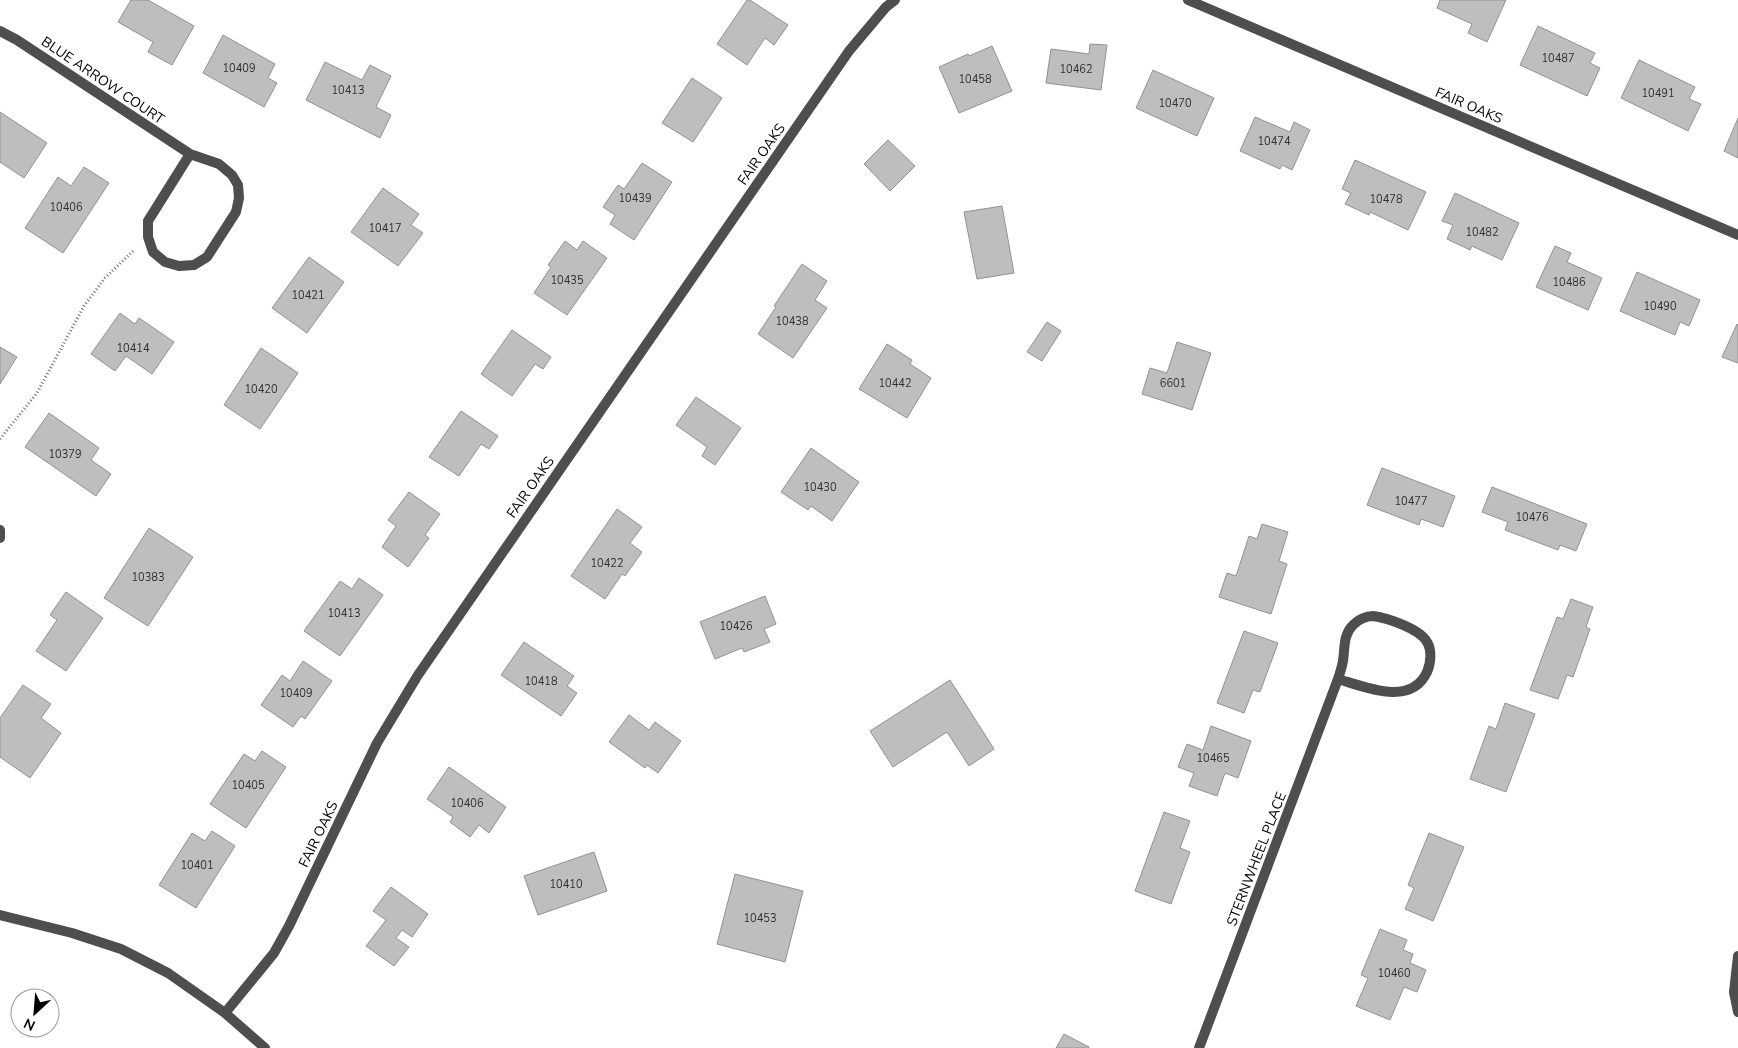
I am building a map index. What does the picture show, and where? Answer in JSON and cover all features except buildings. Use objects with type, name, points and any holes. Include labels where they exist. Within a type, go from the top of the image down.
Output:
[{"type":"street","name":"FAIR OAKS","points":[[225,1013],[274,953],[289,926],[377,743],[418,674],[849,52],[886,7],[895,0]]},
{"type":"street","name":"FAIR OAKS","points":[[1188,0],[1738,236]]},
{"type":"street","name":"BLUE ARROW COURT","points":[[0,31],[17,40],[190,154],[219,164],[232,175],[238,185],[239,198],[236,212],[207,257],[194,265],[179,266],[165,262],[153,252],[148,236]]},
{"type":"street","points":[[148,236],[148,221],[190,154]]},
{"type":"street","points":[[0,530],[0,538]]},
{"type":"street","name":"STERNWHEEL PLACE","points":[[1199,1048],[1338,679],[1347,633],[1353,625],[1363,618],[1372,616],[1409,627],[1427,641],[1430,650],[1428,670],[1423,679],[1405,690],[1384,693],[1338,679]]},
{"type":"street","points":[[0,915],[72,933],[121,949],[168,973],[225,1013],[266,1048]]},
{"type":"street","points":[[1738,956],[1734,992],[1738,1012]]},
{"type":"path","points":[[0,440],[37,393],[84,306],[105,278],[148,236]]}]
